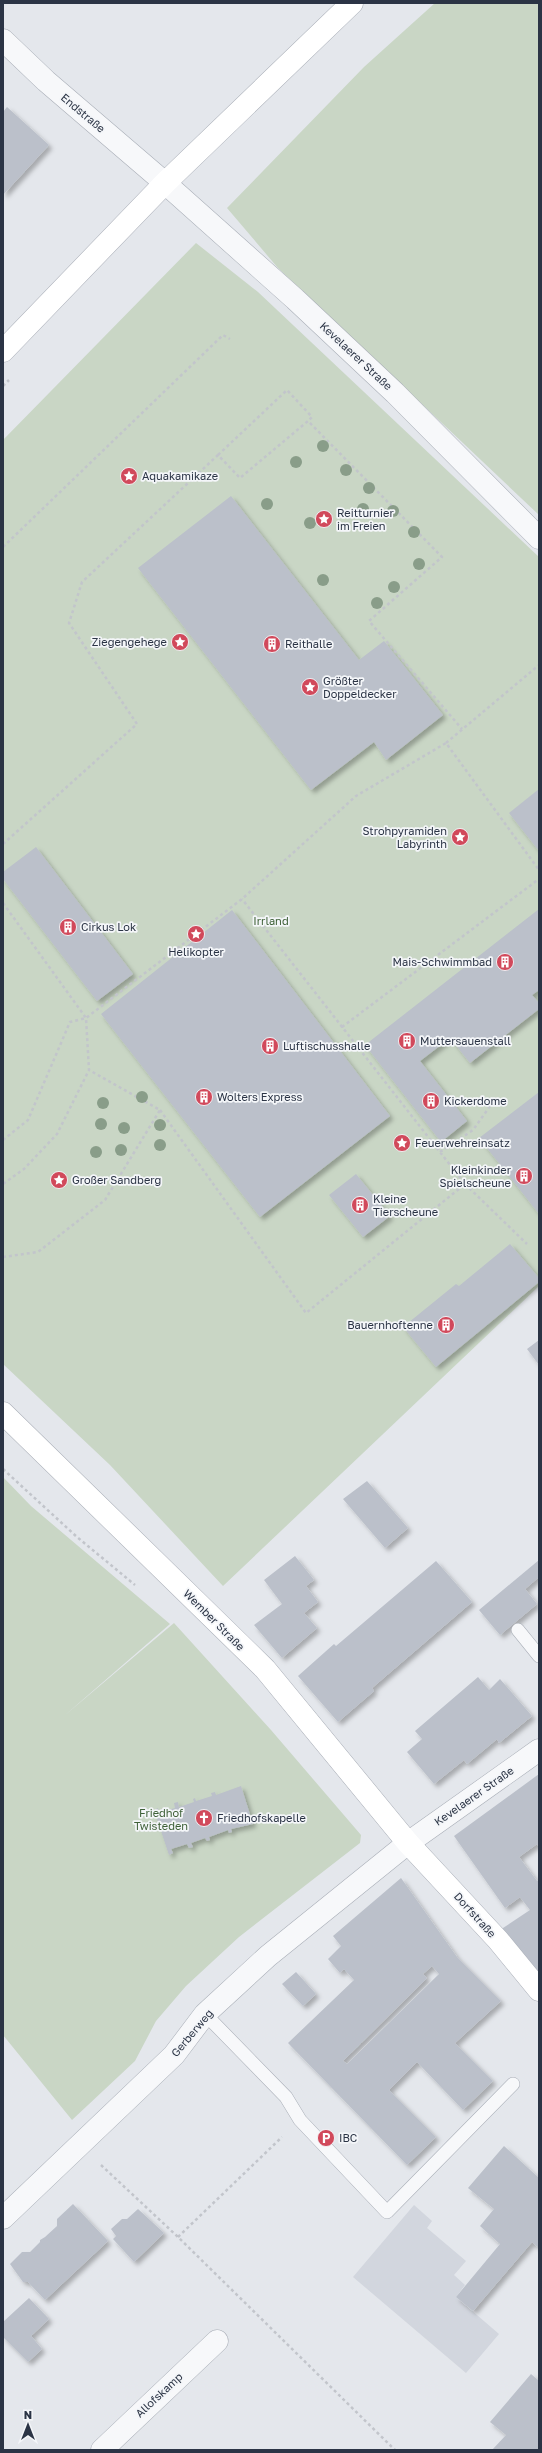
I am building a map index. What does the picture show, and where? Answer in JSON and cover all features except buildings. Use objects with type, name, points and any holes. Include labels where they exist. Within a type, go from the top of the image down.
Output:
[{"type":"main road","points":[[3,351],[165,183],[352,3]]},
{"type":"main road","name":"Wember Straße","points":[[3,1413],[265,1669],[408,1843]]},
{"type":"main road","name":"Dorfstraße","points":[[408,1843],[498,1940],[539,1990]]},
{"type":"street","name":"Endstraße","points":[[3,40],[46,81],[165,183]]},
{"type":"street","name":"Kevelaerer Straße","points":[[165,183],[295,299],[395,393],[539,538]]},
{"type":"street","name":"Kevelaerer Straße","points":[[408,1843],[539,1750]]},
{"type":"street","name":"Gerberweg","points":[[3,2218],[174,2055],[205,2014],[268,1956],[408,1843]]},
{"type":"street","name":"Allofskamp","points":[[102,2450],[217,2341]]},
{"type":"lane","points":[[518,1630],[539,1656]]},
{"type":"lane","points":[[205,2014],[286,2097],[300,2120],[387,2212],[513,2084]]},
{"type":"path","points":[[3,547],[223,335],[230,339]]},
{"type":"path","points":[[3,844],[137,724],[69,623],[82,582],[287,390],[312,417],[240,478],[218,455]]},
{"type":"path","points":[[308,421],[442,557],[369,621],[462,729]]},
{"type":"path","points":[[3,1140],[28,1120],[70,1022],[86,1018],[242,899],[356,796],[446,743],[539,665]]},
{"type":"path","points":[[446,743],[539,870]]},
{"type":"path","points":[[342,1027],[539,879]]},
{"type":"path","points":[[242,899],[465,1184],[528,1244]]},
{"type":"path","points":[[3,903],[86,1018],[89,1070],[57,1134],[24,1169],[3,1184]]},
{"type":"path","points":[[89,1070],[160,1110],[306,1313],[465,1184]]},
{"type":"path","points":[[440,1152],[473,1130],[493,1102]]},
{"type":"path","points":[[3,1257],[38,1252],[105,1200],[160,1110]]},
{"type":"path","points":[[178,2237],[300,2120]]},
{"type":"path","points":[[80,2146],[178,2237],[395,2450]]},
{"type":"shaded area","points":[[414,2205],[432,2221],[427,2228],[466,2261],[454,2275],[465,2285],[456,2297],[499,2334],[466,2373],[353,2277]]},
{"type":"green space","points":[[435,3],[539,3],[539,515],[278,268],[227,208],[364,67]]},
{"type":"green space","name":"Irrland","points":[[196,243],[258,292],[539,557],[539,1286],[223,1586],[110,1465],[3,1364],[3,440]]},
{"type":"green space","name":"Friedhof Twisteden","points":[[3,1477],[31,1506],[170,1624],[64,1716],[174,1623],[271,1730],[361,1835],[360,1843],[239,1937],[186,1986],[156,2021],[135,2061],[72,2120],[3,2035]]},
{"type":"place","name":"Aquakamikaze","points":[[129,476]]},
{"type":"place","name":"Reitturnier im Freien","points":[[324,519]]},
{"type":"place","name":"Ziegengehege","points":[[180,642]]},
{"type":"place","name":"Reithalle","points":[[272,644]]},
{"type":"place","name":"Größter Doppeldecker","points":[[310,687]]},
{"type":"place","name":"Strohpyramiden Labyrinth","points":[[460,837]]},
{"type":"place","name":"Cirkus Lok","points":[[68,927]]},
{"type":"place","name":"Helikopter","points":[[196,934]]},
{"type":"place","name":"Mais-Schwimmbad","points":[[505,962]]},
{"type":"place","name":"Muttersauenstall","points":[[407,1041]]},
{"type":"place","name":"Luftischusshalle","points":[[270,1046]]},
{"type":"place","name":"Wolters Express","points":[[204,1097]]},
{"type":"place","name":"Kickerdome","points":[[431,1101]]},
{"type":"place","name":"Feuerwehreinsatz","points":[[402,1143]]},
{"type":"place","name":"Kleinkinder Spielscheune","points":[[524,1176]]},
{"type":"place","name":"Großer Sandberg","points":[[59,1180]]},
{"type":"place","name":"Kleine Tierscheune","points":[[360,1205]]},
{"type":"place","name":"Bauernhoftenne","points":[[446,1325]]},
{"type":"place","name":"Friedhofskapelle","points":[[204,1818]]},
{"type":"place","name":"IBC","points":[[326,2138]]}]
